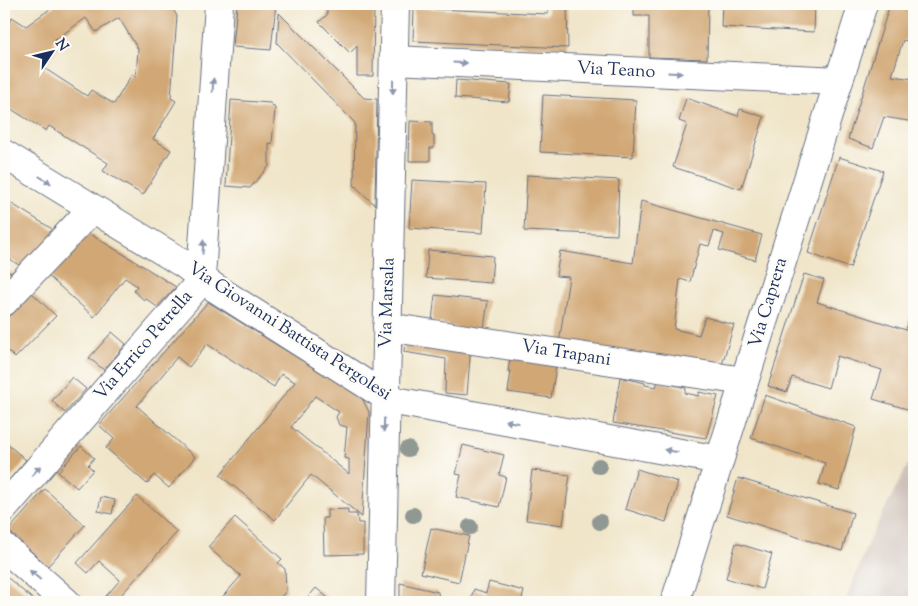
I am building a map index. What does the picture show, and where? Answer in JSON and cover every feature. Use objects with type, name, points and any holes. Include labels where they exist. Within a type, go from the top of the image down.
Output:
[{"type":"street","name":"Via Errico Petrella","points":[[4,508],[195,288],[201,277],[218,4]]},
{"type":"street","name":"Via Marsala","points":[[381,602],[395,4]]},
{"type":"street","name":"Via Caprera","points":[[675,602],[863,4]]},
{"type":"street","name":"Via Teano","points":[[394,60],[839,81]]},
{"type":"street","name":"Via Giovanni Battista Pergolesi","points":[[4,154],[184,264],[201,277],[395,401],[719,460]]},
{"type":"street","points":[[4,302],[92,209]]},
{"type":"street","name":"Via Trapani","points":[[387,327],[744,381]]},
{"type":"street","points":[[4,547],[66,602]]},
{"type":"shaded area","points":[[914,453],[914,602],[845,602],[869,540]]},
{"type":"building","points":[[57,4],[170,4],[177,16],[171,98],[176,101],[153,139],[171,150],[143,195],[103,171],[108,163],[49,126],[46,131],[8,107],[4,114],[4,31],[12,17],[26,26]],"holes":[[[86,18],[96,32],[119,18],[138,49],[136,77],[132,74],[114,104],[91,90],[87,96],[44,68],[58,46],[52,42]]]},
{"type":"building","points":[[237,4],[276,4],[271,50],[233,47]]},
{"type":"building","points":[[327,4],[374,4],[373,76],[357,76],[357,46],[350,53],[319,22],[327,15]]},
{"type":"building","points":[[548,4],[567,4],[568,48],[413,41],[414,8],[548,14]]},
{"type":"building","points":[[634,4],[708,4],[707,59],[649,57],[649,16],[634,16]]},
{"type":"building","points":[[722,4],[815,4],[814,32],[721,27]]},
{"type":"building","points":[[890,4],[914,4],[914,43],[903,40],[892,76],[914,79],[914,122],[884,117],[873,148],[848,139]]},
{"type":"building","points":[[279,13],[364,98],[377,99],[375,205],[354,185],[355,123],[277,43]]},
{"type":"building","points":[[456,80],[511,84],[509,102],[455,98]]},
{"type":"building","points":[[543,95],[636,100],[633,157],[540,152]]},
{"type":"building","points":[[686,98],[738,116],[740,109],[764,117],[741,189],[673,167],[687,124],[679,121]]},
{"type":"building","points":[[231,100],[270,103],[275,108],[272,144],[269,143],[269,166],[250,188],[226,186]]},
{"type":"building","points":[[410,121],[432,122],[434,148],[430,148],[430,161],[409,161]]},
{"type":"building","points":[[839,157],[883,171],[850,268],[808,253]]},
{"type":"building","points":[[527,175],[619,180],[617,235],[524,231]]},
{"type":"building","points":[[412,180],[486,184],[483,233],[409,228]]},
{"type":"building","points":[[4,199],[57,232],[23,268],[4,255]]},
{"type":"building","points":[[641,201],[762,235],[755,260],[719,250],[724,234],[714,231],[709,246],[700,244],[690,282],[680,279],[674,329],[699,335],[705,317],[734,325],[721,368],[559,343],[569,277],[556,276],[560,251],[633,263]]},
{"type":"building","points":[[85,231],[176,287],[157,307],[145,298],[144,300],[134,291],[137,286],[125,278],[94,317],[46,274]]},
{"type":"building","points":[[428,250],[493,256],[491,283],[426,278]]},
{"type":"building","points":[[4,272],[19,273],[4,289]]},
{"type":"building","points":[[804,274],[824,280],[817,302],[906,330],[911,313],[914,314],[914,411],[873,399],[882,370],[837,356],[828,388],[792,377],[787,392],[768,386]]},
{"type":"building","points":[[30,291],[56,316],[15,358],[4,347],[4,318]]},
{"type":"building","points":[[435,295],[488,301],[483,335],[432,321]]},
{"type":"building","points":[[208,302],[362,398],[369,412],[362,517],[311,475],[275,520],[220,475],[295,382],[281,374],[274,387],[207,344],[189,367],[177,357],[137,406],[195,457],[169,488],[154,475],[147,484],[106,448],[114,439],[99,425]],"holes":[[[315,396],[339,412],[336,417],[339,425],[347,427],[344,458],[349,459],[349,474],[291,427]]]},
{"type":"building","points":[[112,332],[126,344],[104,370],[89,358]]},
{"type":"building","points":[[405,335],[471,345],[467,395],[445,393],[446,359],[404,352]]},
{"type":"building","points":[[511,353],[557,360],[551,398],[508,392],[511,371],[508,371]]},
{"type":"building","points":[[72,377],[86,389],[65,413],[52,401]]},
{"type":"building","points":[[620,377],[656,387],[658,381],[686,388],[685,393],[699,396],[699,392],[718,396],[706,438],[613,423]]},
{"type":"building","points":[[765,395],[856,427],[839,490],[819,484],[825,463],[751,438]]},
{"type":"building","points":[[6,443],[26,460],[4,486],[4,446]]},
{"type":"building","points":[[463,445],[504,455],[499,475],[506,477],[499,507],[456,497],[461,475],[456,474]]},
{"type":"building","points":[[81,446],[94,458],[88,465],[93,470],[77,488],[58,472]]},
{"type":"building","points":[[637,469],[678,482],[666,522],[625,509]]},
{"type":"building","points":[[532,470],[570,475],[563,525],[526,520]]},
{"type":"building","points":[[738,478],[853,513],[842,551],[727,515]]},
{"type":"building","points":[[45,489],[85,525],[48,566],[8,531]]},
{"type":"building","points":[[137,496],[177,532],[115,602],[101,602],[120,580],[99,561],[88,573],[77,563]]},
{"type":"building","points":[[101,497],[115,500],[112,514],[98,511]]},
{"type":"building","points":[[348,509],[348,514],[357,514],[358,523],[363,523],[363,554],[324,555],[323,518],[327,518],[327,510]]},
{"type":"building","points":[[235,517],[282,559],[278,563],[285,569],[286,591],[280,598],[284,602],[218,602],[241,576],[208,547]]},
{"type":"building","points":[[431,528],[469,536],[459,582],[421,573]]},
{"type":"building","points":[[736,543],[772,554],[762,589],[726,578]]},
{"type":"building","points":[[8,578],[36,602],[4,602],[4,584]]},
{"type":"building","points":[[489,582],[524,591],[521,602],[470,602],[474,589],[486,593]]},
{"type":"building","points":[[400,583],[438,592],[439,599],[446,600],[446,602],[400,602]]},
{"type":"building","points":[[316,588],[333,602],[304,602]]},
{"type":"building","points":[[700,597],[718,602],[699,602]]}]
